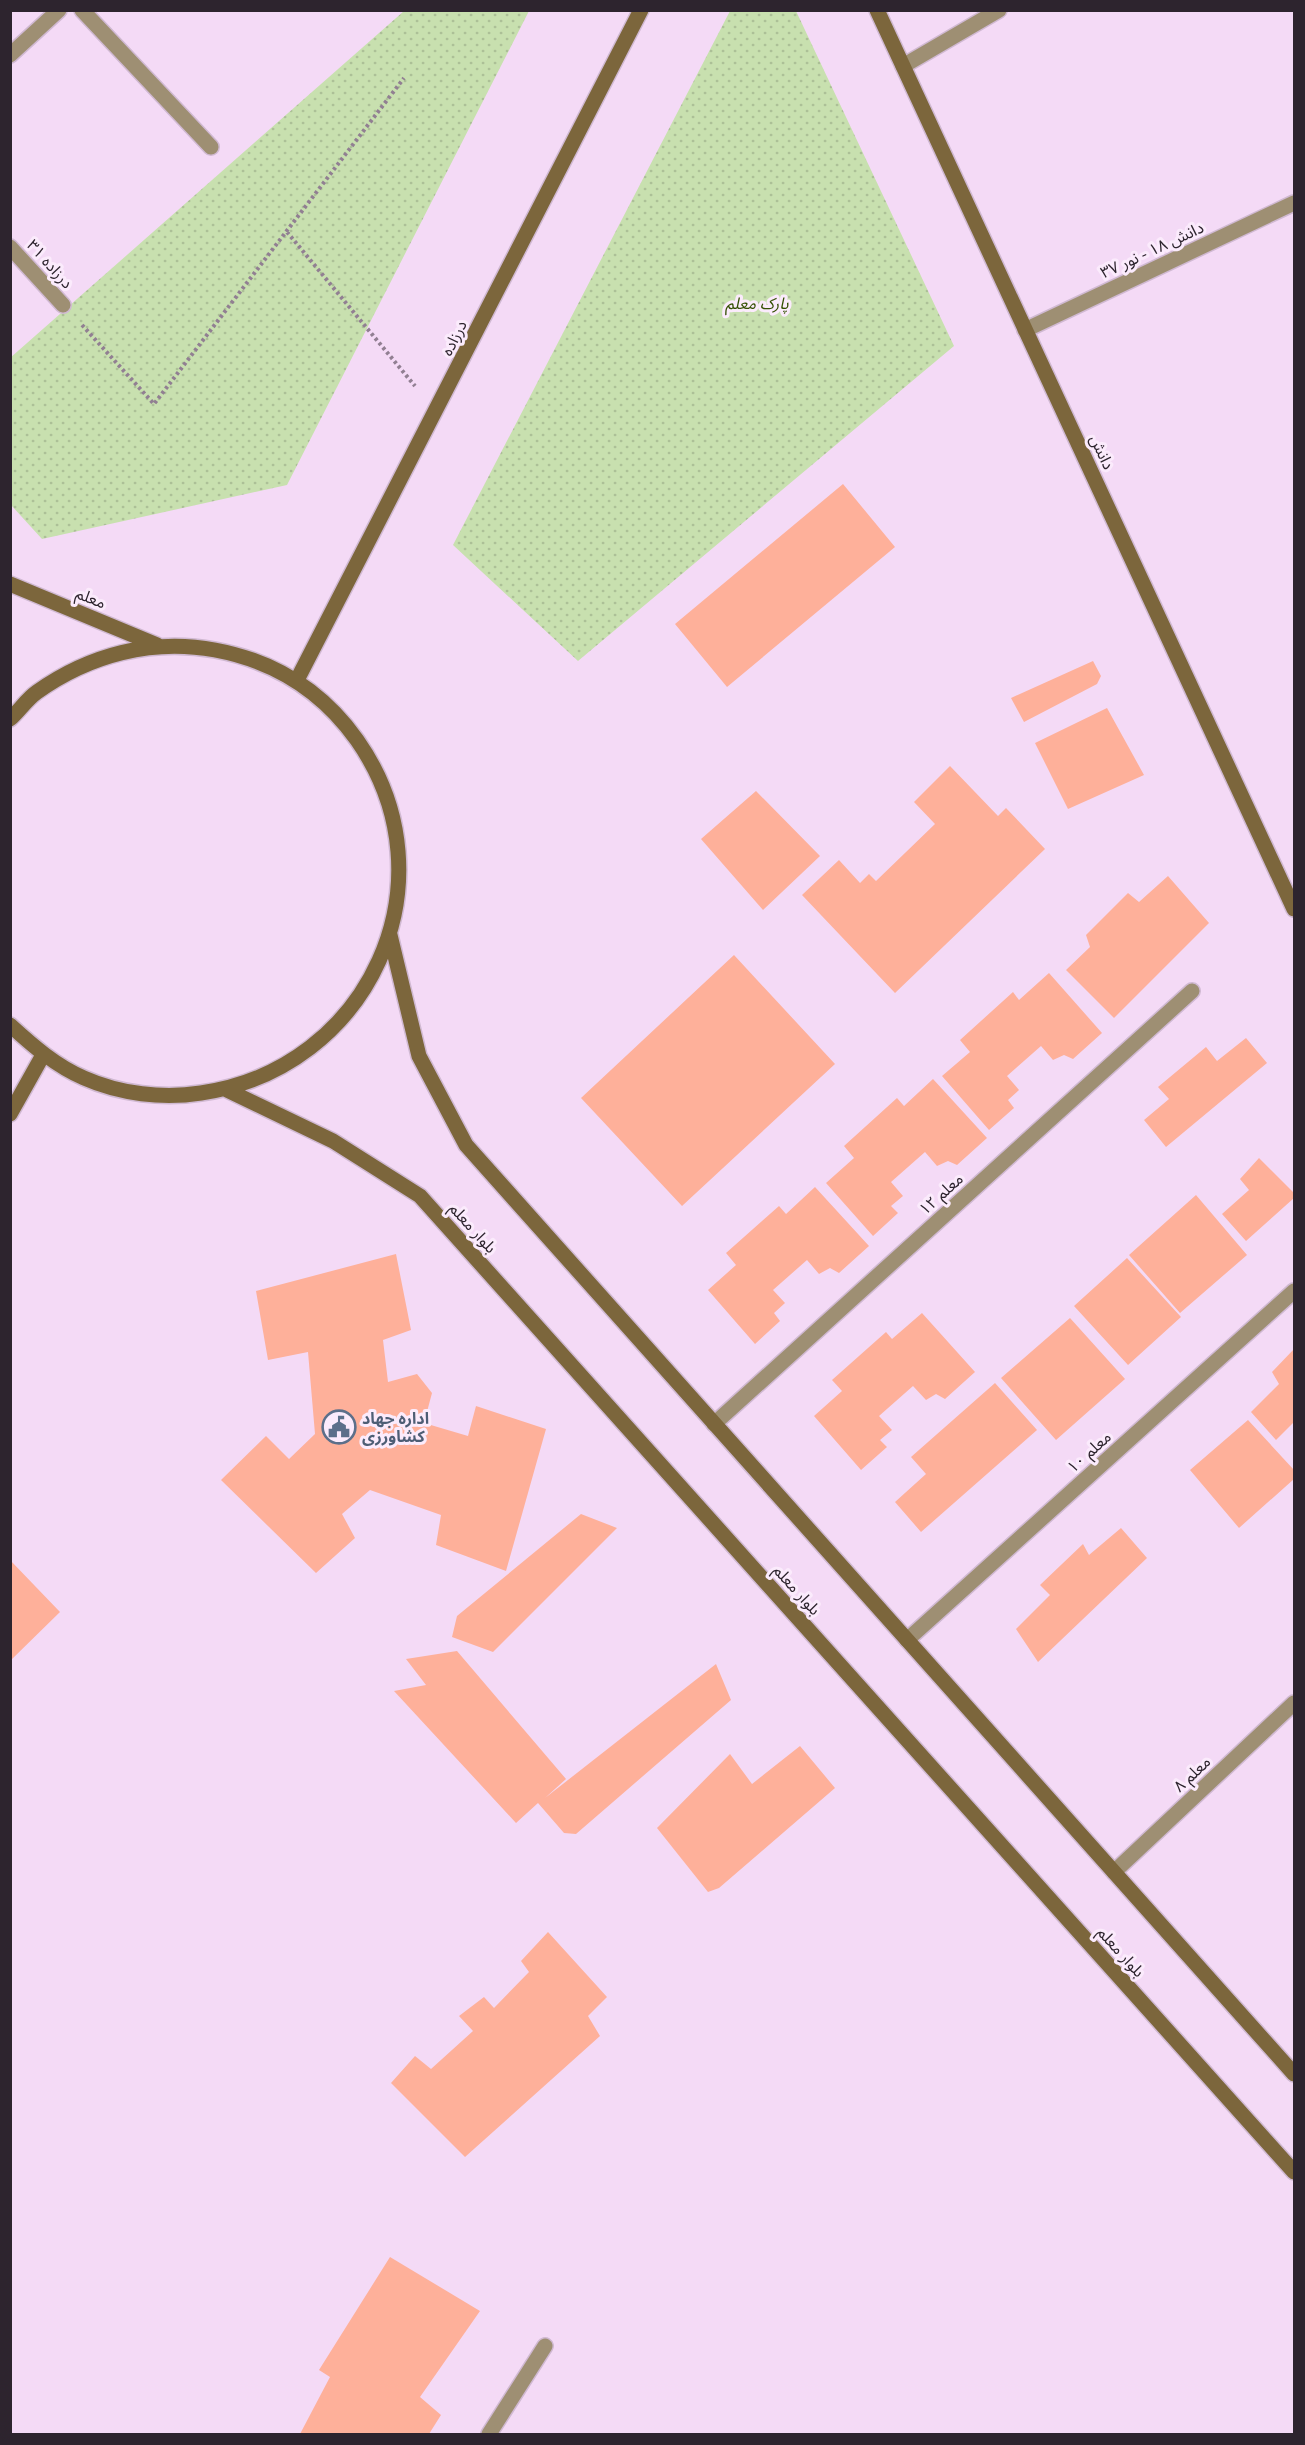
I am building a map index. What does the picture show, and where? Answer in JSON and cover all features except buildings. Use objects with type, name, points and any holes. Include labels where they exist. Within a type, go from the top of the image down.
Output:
[{"type":"main road","name":"درزاده","points":[[297,680],[641,10]]},
{"type":"main road","name":"دانش","points":[[877,10],[1294,909]]},
{"type":"main road","name":"معلم","points":[[10,584],[157,645]]},
{"type":"main road","points":[[10,719],[35,693],[93,660],[157,645],[189,645],[245,656],[297,680],[340,717],[374,765],[394,819],[399,877],[390,935],[366,988],[329,1034],[282,1068],[227,1090],[179,1096],[131,1093],[85,1078],[43,1055],[10,1025]]},
{"type":"main road","points":[[390,935],[419,1056],[466,1145],[1294,2074]]},
{"type":"main road","points":[[10,1114],[43,1055]]},
{"type":"main road","name":"بلوار معلم","points":[[227,1090],[333,1141],[420,1196],[1294,2172]]},
{"type":"street","points":[[10,55],[59,10]]},
{"type":"street","points":[[82,10],[211,147]]},
{"type":"street","points":[[903,66],[999,10]]},
{"type":"street","name":"دانش ۱۸ - نور ۳۷","points":[[1025,330],[1294,203]]},
{"type":"street","name":"درزاده ۳۱","points":[[10,247],[63,304]]},
{"type":"street","name":"معلم ۱۲","points":[[714,1424],[1192,991]]},
{"type":"street","name":"معلم ۱۰","points":[[907,1640],[1294,1291]]},
{"type":"street","name":"معلم ۸","points":[[1114,1872],[1294,1703]]},
{"type":"street","points":[[489,2434],[545,2346]]},
{"type":"path","points":[[63,304],[154,404],[404,78]]},
{"type":"path","points":[[287,232],[436,412]]},
{"type":"green space","points":[[404,11],[529,11],[287,485],[42,539],[11,505],[10,358]]},
{"type":"green space","name":"پارک معلم","points":[[730,11],[796,11],[954,346],[578,661],[453,545]]},
{"type":"place","name":"اداره جهاد کشاورزی","points":[[339,1427]]}]
